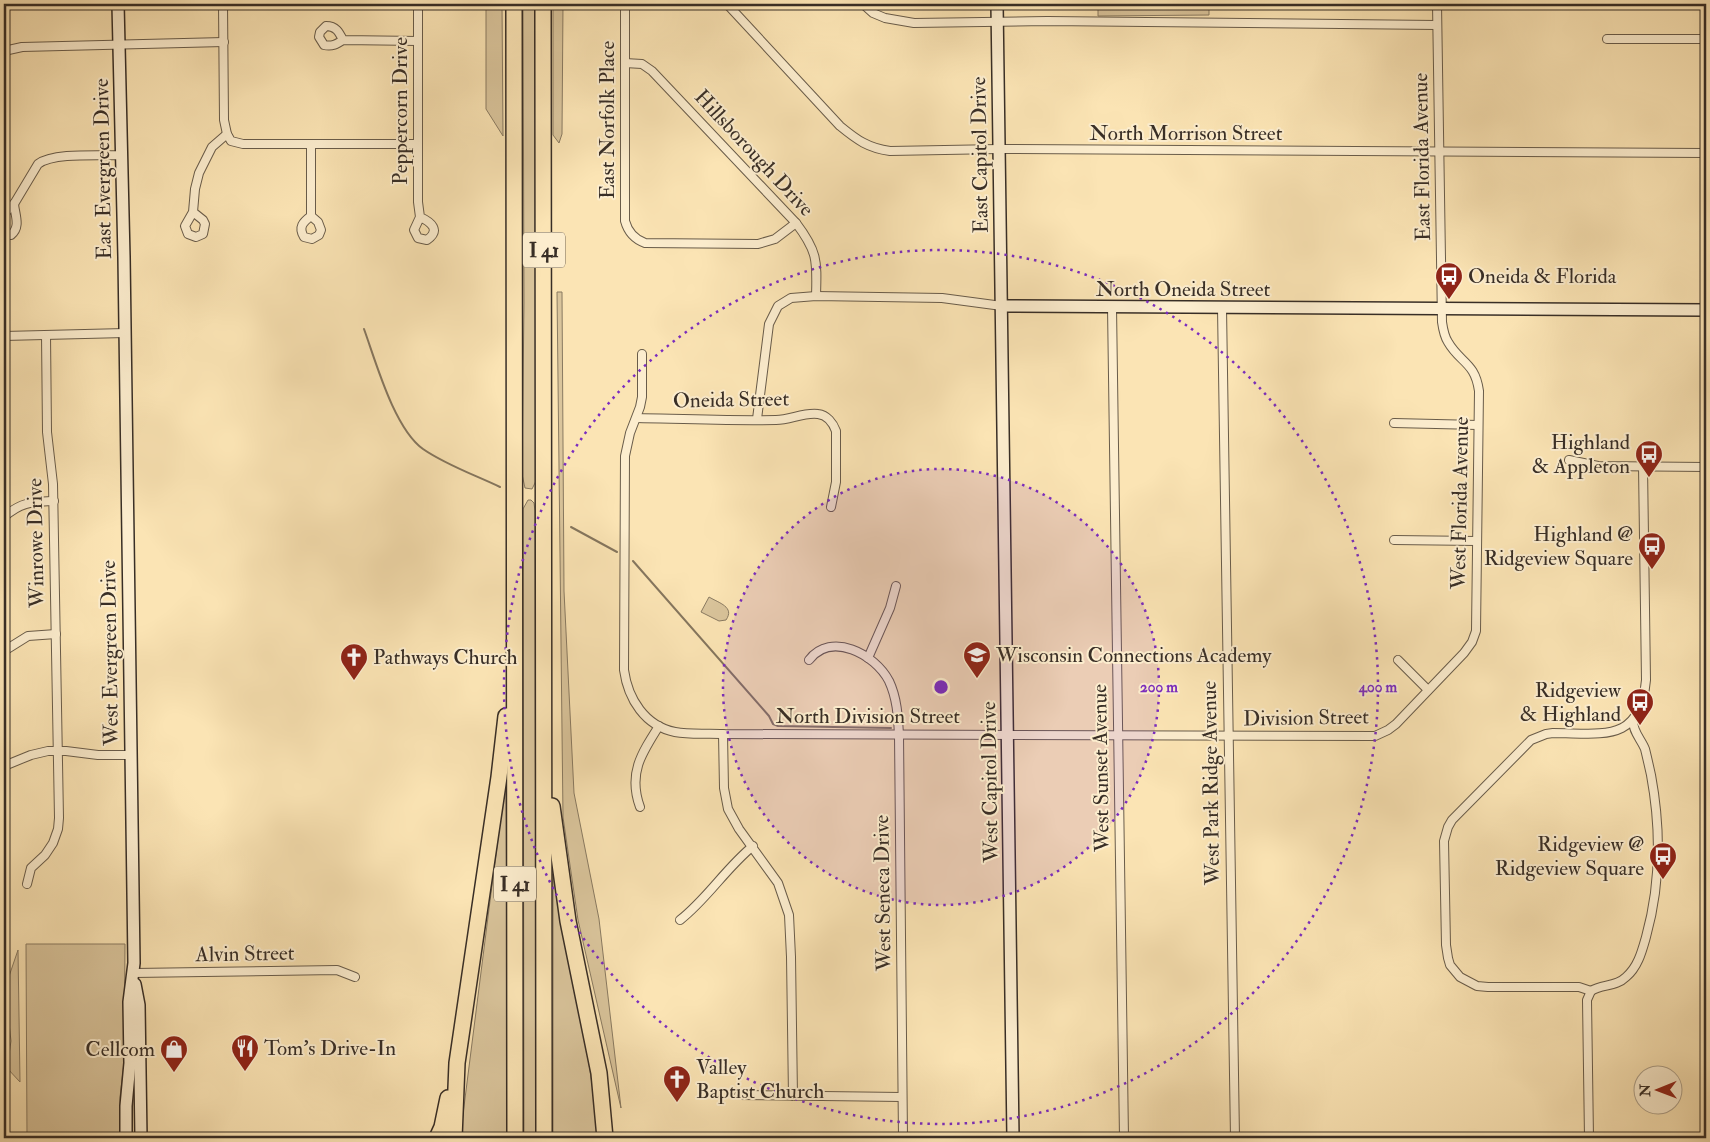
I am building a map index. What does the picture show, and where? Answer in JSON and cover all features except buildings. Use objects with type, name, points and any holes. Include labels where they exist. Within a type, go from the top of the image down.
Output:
[{"type":"highway","name":"I 41","points":[[514,4],[515,1138]]},
{"type":"highway","name":"I 41","points":[[543,4],[544,1138]]},
{"type":"highway","points":[[437,1138],[442,1127],[457,1063],[499,777],[505,730],[510,658],[515,631]]},
{"type":"highway","points":[[543,735],[550,755],[550,785],[563,893],[595,1053],[607,1136]]},
{"type":"highway","points":[[454,1138],[457,1063]]},
{"type":"street","name":"East Evergreen Drive","points":[[118,4],[125,333]]},
{"type":"street","points":[[223,4],[224,120],[227,134],[231,141],[237,144],[418,144]]},
{"type":"street","name":"Peppercorn Drive","points":[[418,4],[418,202],[420,218]]},
{"type":"street","name":"East Norfolk Place","points":[[625,4],[625,221],[632,235],[645,243],[758,244],[775,239],[796,223]]},
{"type":"street","name":"North Morrison Street","points":[[726,4],[840,126],[860,142],[878,149],[890,151],[1706,152]]},
{"type":"street","points":[[863,4],[873,13],[885,18],[914,23],[997,21],[1437,25]]},
{"type":"street","name":"East Capitol Drive","points":[[997,4],[1002,306]]},
{"type":"street","name":"East Florida Avenue","points":[[1437,4],[1441,310]]},
{"type":"street","points":[[1607,39],[1706,39]]},
{"type":"street","points":[[344,40],[418,41]]},
{"type":"street","points":[[4,51],[22,47],[224,42]]},
{"type":"street","name":"Hillsborough Drive","points":[[625,63],[642,64],[652,71],[796,223],[814,250],[817,269],[816,296]]},
{"type":"street","points":[[193,212],[199,174],[212,147],[227,134]]},
{"type":"street","points":[[311,144],[311,216]]},
{"type":"street","points":[[4,214],[14,204],[38,164],[43,160],[58,156],[122,155]]},
{"type":"street","points":[[4,234],[11,234],[18,226],[14,204]]},
{"type":"street","name":"North Oneida Street","points":[[757,419],[769,324],[778,306],[791,298],[816,296],[942,298],[1002,306],[1441,310],[1706,310]]},
{"type":"street","name":"West Capitol Drive","points":[[1002,306],[1013,1138]]},
{"type":"street","name":"West Sunset Avenue","points":[[1112,307],[1124,1138]]},
{"type":"street","name":"West Park Ridge Avenue","points":[[1222,308],[1234,1138]]},
{"type":"street","name":"West Florida Avenue","points":[[1428,690],[1464,653],[1474,638],[1476,631],[1479,391],[1475,373],[1470,364],[1448,342],[1441,310]]},
{"type":"street","points":[[4,336],[125,333]]},
{"type":"street","name":"West Evergreen Drive","points":[[125,333],[134,973],[139,1005],[141,1138]]},
{"type":"street","name":"Winrowe Drive","points":[[27,884],[31,868],[50,850],[56,836],[58,818],[54,501],[47,432],[46,335]]},
{"type":"street","points":[[640,807],[634,789],[638,766],[659,726],[638,708],[631,697],[626,684],[624,670],[626,456],[630,433],[637,418],[642,397],[642,354]]},
{"type":"street","name":"Oneida Street","points":[[637,418],[787,419],[809,414],[826,416],[836,431],[836,482],[831,507]]},
{"type":"street","points":[[1394,423],[1478,425]]},
{"type":"street","points":[[1569,460],[1598,466],[1706,467]]},
{"type":"street","points":[[1633,721],[1619,730],[1610,733],[1553,733],[1531,740],[1452,820],[1445,835],[1446,945],[1450,965],[1460,977],[1477,986],[1488,988],[1578,988],[1591,991],[1621,981],[1636,965],[1648,930],[1656,887],[1658,842],[1655,806],[1645,750],[1634,728],[1633,721],[1644,695],[1646,680],[1643,466]]},
{"type":"street","points":[[4,517],[24,503],[54,501]]},
{"type":"street","points":[[1394,540],[1477,541]]},
{"type":"street","points":[[809,660],[822,648],[831,646],[849,648],[868,658],[890,608],[896,586]]},
{"type":"street","points":[[4,652],[28,636],[56,634]]},
{"type":"street","name":"West Seneca Drive","points":[[868,658],[880,668],[888,680],[896,702],[903,1138]]},
{"type":"street","points":[[1398,660],[1428,690]]},
{"type":"street","name":"Division Street","points":[[1228,737],[1375,736],[1396,724],[1428,690]]},
{"type":"street","name":"North Division Street","points":[[659,726],[677,732],[722,734],[1008,734],[1228,737]]},
{"type":"street","points":[[722,734],[725,799],[731,817],[778,883],[784,895],[789,915],[792,956],[793,1096]]},
{"type":"street","points":[[4,766],[42,752],[58,750],[98,755],[130,754]]},
{"type":"street","points":[[680,920],[696,906],[732,865],[752,846]]},
{"type":"street","name":"Alvin Street","points":[[134,973],[337,970],[355,977]]},
{"type":"street","name":"West Evergreen Drive","points":[[126,1138],[126,1106],[130,1063],[129,1002],[134,973]]},
{"type":"street","points":[[1589,1138],[1587,1000],[1591,991]]},
{"type":"street","points":[[130,1037],[134,1049],[135,1138]]},
{"type":"street","points":[[739,1095],[902,1097]]},
{"type":"shaded area","points":[[486,4],[502,4],[503,136],[486,109]]},
{"type":"shaded area","points":[[523,4],[535,4],[536,481],[532,489],[525,488],[522,474],[524,303]]},
{"type":"shaded area","points":[[553,4],[563,4],[562,134],[559,143],[553,135]]},
{"type":"shaded area","points":[[1098,4],[1209,4],[1209,15],[1098,16]]},
{"type":"shaded area","points":[[557,292],[562,292],[564,591],[574,793],[599,919],[621,1108],[578,920],[563,817]]},
{"type":"shaded area","points":[[528,500],[534,503],[535,511],[536,1138],[524,1138],[523,509]]},
{"type":"shaded area","points":[[709,597],[725,606],[729,612],[726,620],[719,621],[701,612]]},
{"type":"shaded area","points":[[506,775],[508,1138],[460,1138]]},
{"type":"shaded area","points":[[553,874],[580,1003],[600,1138],[553,1138]]},
{"type":"shaded area","points":[[26,944],[125,944],[124,1063],[120,1097],[120,1132],[117,1138],[27,1138]]},
{"type":"shaded area","points":[[18,950],[20,1082],[7,1068],[11,1041],[5,988]]},
{"type":"waterway","points":[[364,329],[380,376],[395,411],[413,439],[423,449],[441,460],[500,487]]},
{"type":"waterway","points":[[571,527],[617,552]]},
{"type":"waterway","points":[[633,561],[769,716],[773,724],[778,726],[891,728]]},
{"type":"place","name":"Oneida & Florida","points":[[1449,300]]},
{"type":"place","name":"Highland & Appleton","points":[[1649,478]]},
{"type":"place","name":"Highland @ Ridgeview Square","points":[[1652,570]]},
{"type":"place","name":"Wisconsin Connections Academy","points":[[977,679]]},
{"type":"place","name":"Pathways Church","points":[[354,681]]},
{"type":"place","name":"Ridgeview & Highland","points":[[1640,726]]},
{"type":"place","name":"Ridgeview @ Ridgeview Square","points":[[1663,880]]},
{"type":"place","name":"Tom's Drive-In","points":[[245,1072]]},
{"type":"place","name":"Cellcom","points":[[174,1073]]},
{"type":"place","name":"Valley Baptist Church","points":[[677,1103]]}]
